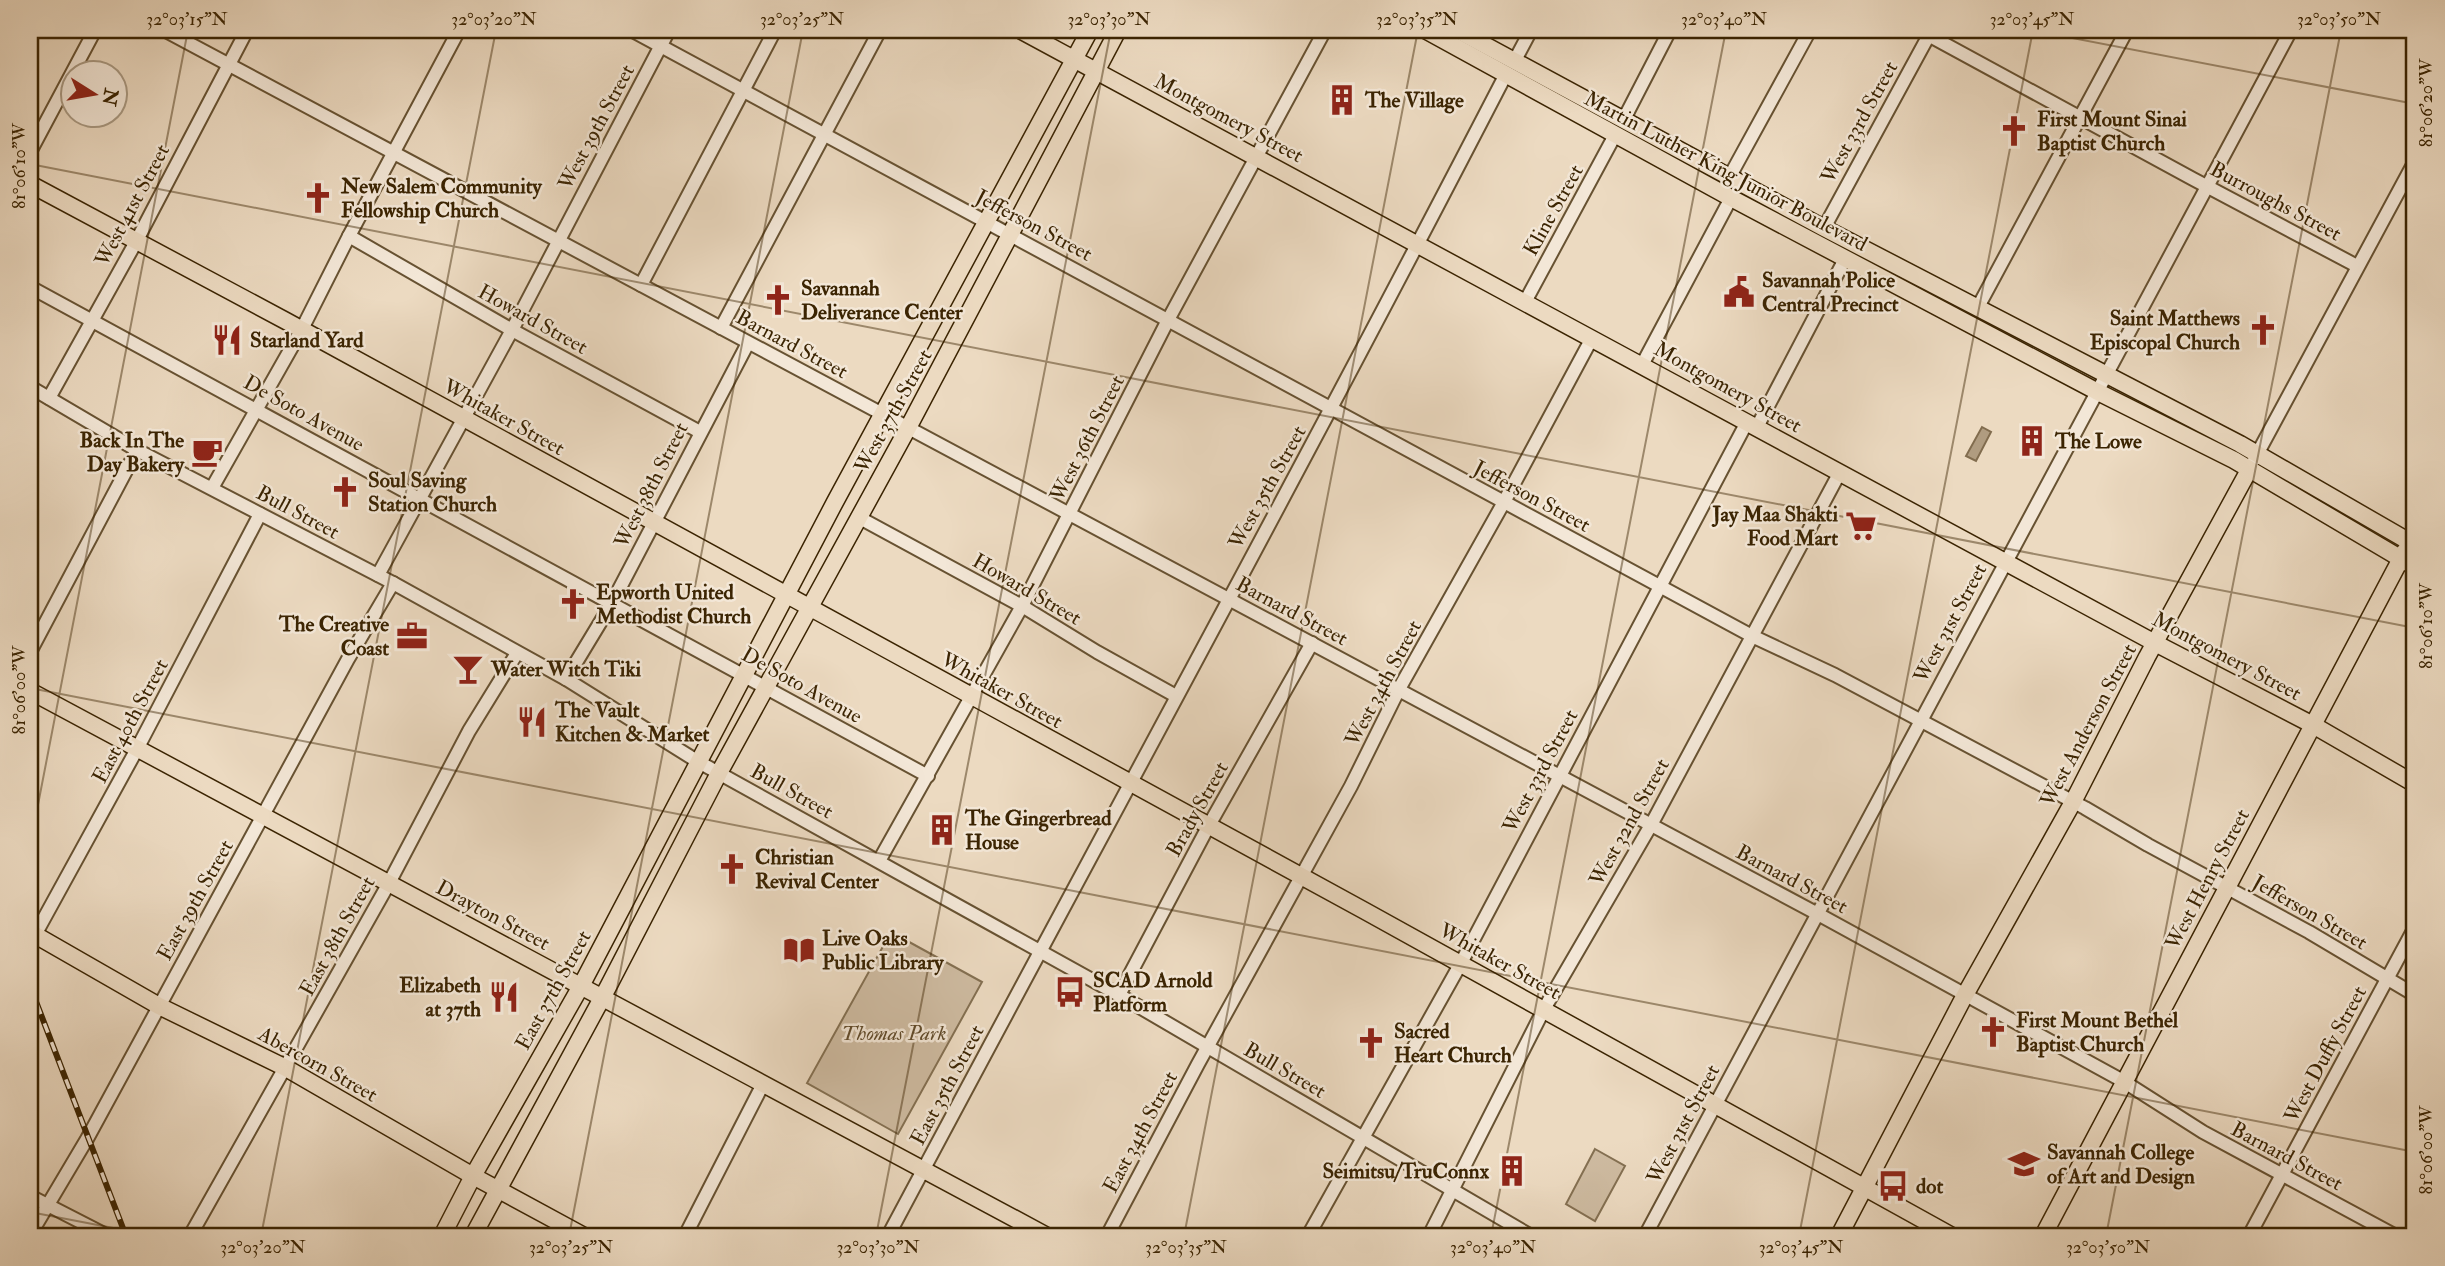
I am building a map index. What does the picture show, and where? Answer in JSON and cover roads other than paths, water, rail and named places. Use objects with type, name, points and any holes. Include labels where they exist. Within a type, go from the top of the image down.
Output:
[{"type":"main road","name":"Montgomery Street","points":[[1020,30],[2155,643],[2314,725],[2415,783]]},
{"type":"main road","name":"West 37th Street","points":[[697,761],[1090,30]]},
{"type":"main road","name":"West 37th Street","points":[[719,773],[768,688],[908,428],[1118,30]]},
{"type":"main road","name":"Martin Luther King Junior Boulevard","points":[[1425,30],[1624,119],[1824,228],[1978,307],[2101,383],[2408,563]]},
{"type":"main road","name":"Martin Luther King Junior Boulevard","points":[[1457,30],[1509,69],[1615,135],[1731,198],[1845,259],[2101,383],[2257,454],[2412,543]]},
{"type":"main road","name":"Whitaker Street","points":[[30,184],[302,329],[1208,827],[1461,963],[1952,1236]]},
{"type":"main road","name":"West Anderson Street","points":[[1839,1236],[1866,1189],[1965,995],[2073,802],[2249,470]]},
{"type":"main road","name":"West Henry Street","points":[[2043,1236],[2226,887],[2314,725],[2408,563],[2412,543]]},
{"type":"main road","name":"Drayton Street","points":[[30,691],[1047,1236]]},
{"type":"main road","name":"East 37th Street","points":[[442,1236],[581,986],[697,761]]},
{"type":"main road","points":[[473,1236],[602,999],[719,773]]},
{"type":"main road","name":"Abercorn Street","points":[[31,937],[159,1006],[286,1068],[473,1176],[584,1236]]},
{"type":"street","points":[[30,152],[95,30]]},
{"type":"street","name":"Barnard Street","points":[[164,30],[1816,914],[2123,1081],[2203,1132],[2396,1236]]},
{"type":"street","name":"West 41st Street","points":[[49,398],[137,240],[247,30]]},
{"type":"street","points":[[212,488],[302,329],[459,30]]},
{"type":"street","name":"Jefferson Street","points":[[631,30],[1752,636],[1835,675],[2073,802],[2415,995]]},
{"type":"street","name":"West 39th Street","points":[[378,575],[512,330],[669,30]]},
{"type":"street","points":[[641,285],[775,30]]},
{"type":"street","points":[[722,328],[880,30]]},
{"type":"street","name":"West 36th Street","points":[[879,861],[1022,607],[1168,320],[1325,30]]},
{"type":"street","name":"West 35th Street","points":[[1040,953],[1531,30]]},
{"type":"street","points":[[1624,119],[1670,30]]},
{"type":"street","points":[[1730,176],[1810,30]]},
{"type":"street","points":[[1978,307],[2127,30]]},
{"type":"street","name":"West 31st Street","points":[[1645,1236],[2291,30]]},
{"type":"street","name":"Burroughs Street","points":[[1924,32],[2357,266]]},
{"type":"street","name":"West 33rd Street","points":[[1824,228],[1924,32]]},
{"type":"street","name":"Kline Street","points":[[1525,302],[1615,135]]},
{"type":"street","name":"West Anderson Street","points":[[2249,470],[2415,161]]},
{"type":"street","points":[[1642,365],[1731,198]]},
{"type":"street","name":"Howard Street","points":[[349,236],[512,330],[700,432]]},
{"type":"street","name":"West 33rd Street","points":[[1308,1236],[1461,963],[1659,586],[1845,259]]},
{"type":"street","name":"De Soto Avenue","points":[[30,286],[928,776]]},
{"type":"street","name":"West 34th Street","points":[[1208,1047],[1592,338]]},
{"type":"street","name":"West 38th Street","points":[[566,679],[612,603],[748,343]]},
{"type":"street","name":"Bull Street","points":[[30,387],[136,450],[378,575],[566,679],[697,761],[1119,995],[1531,1236]]},
{"type":"street","points":[[30,652],[136,450]]},
{"type":"street","name":"West 32nd Street","points":[[1429,1236],[1544,1009],[1651,825],[1840,472]]},
{"type":"street","name":"East 40th Street","points":[[31,937],[137,749],[260,514]]},
{"type":"street","name":"Howard Street","points":[[858,517],[1176,696]]},
{"type":"street","name":"East 39th Street","points":[[30,1235],[87,1139],[393,583]]},
{"type":"street","name":"Brady Street","points":[[1119,995],[1208,827],[1312,643]]},
{"type":"street","name":"East 38th Street","points":[[190,1236],[389,883],[469,731],[517,653]]},
{"type":"street","name":"West Duffy Street","points":[[2249,1236],[2415,927]]},
{"type":"street","name":"East 35th Street","points":[[888,1236],[1040,953]]},
{"type":"street","name":"East 34th Street","points":[[1107,1236],[1208,1047]]},
{"type":"street","points":[[685,1236],[763,1084]]},
{"type":"street","points":[[30,1196],[108,1236]]},
{"type":"railway","points":[[30,986],[126,1236]]},
{"type":"place","name":"The Village","points":[[1342,100]]},
{"type":"place","name":"First Mount Sinai Baptist Church","points":[[2014,131]]},
{"type":"place","name":"New Salem Community Fellowship Church","points":[[318,198]]},
{"type":"place","name":"Savannah Police Central Precinct","points":[[1739,292]]},
{"type":"place","name":"Savannah Deliverance Center","points":[[778,300]]},
{"type":"place","name":"Saint Matthews Episcopal Church","points":[[2263,330]]},
{"type":"place","name":"Starland Yard","points":[[227,340]]},
{"type":"place","name":"The Lowe","points":[[2032,441]]},
{"type":"place","name":"Back In The Day Bakery","points":[[207,452]]},
{"type":"place","name":"Soul Saving Station Church","points":[[345,492]]},
{"type":"place","name":"Jay Maa Shakti Food Mart","points":[[1861,526]]},
{"type":"place","name":"Epworth United Methodist Church","points":[[573,604]]},
{"type":"place","name":"The Creative Coast","points":[[412,636]]},
{"type":"place","name":"Water Witch Tiki","points":[[468,669]]},
{"type":"place","name":"The Vault Kitchen & Market","points":[[532,722]]},
{"type":"place","name":"The Gingerbread House","points":[[942,830]]},
{"type":"place","name":"Christian Revival Center","points":[[732,869]]},
{"type":"place","name":"Live Oaks Public Library","points":[[799,950]]},
{"type":"place","name":"SCAD Arnold Platform","points":[[1070,992]]},
{"type":"place","name":"Elizabeth at 37th","points":[[504,997]]},
{"type":"place","name":"First Mount Bethel Baptist Church","points":[[1993,1032]]},
{"type":"place","name":"Sacred Heart Church","points":[[1371,1043]]},
{"type":"place","name":"Savannah College of Art and Design","points":[[2024,1164]]},
{"type":"place","name":"Seimitsu/TruConnx","points":[[1512,1171]]},
{"type":"place","name":"dot","points":[[1893,1186]]},
{"type":"park label","name":"Thomas Park","points":[[894,1033]]}]
